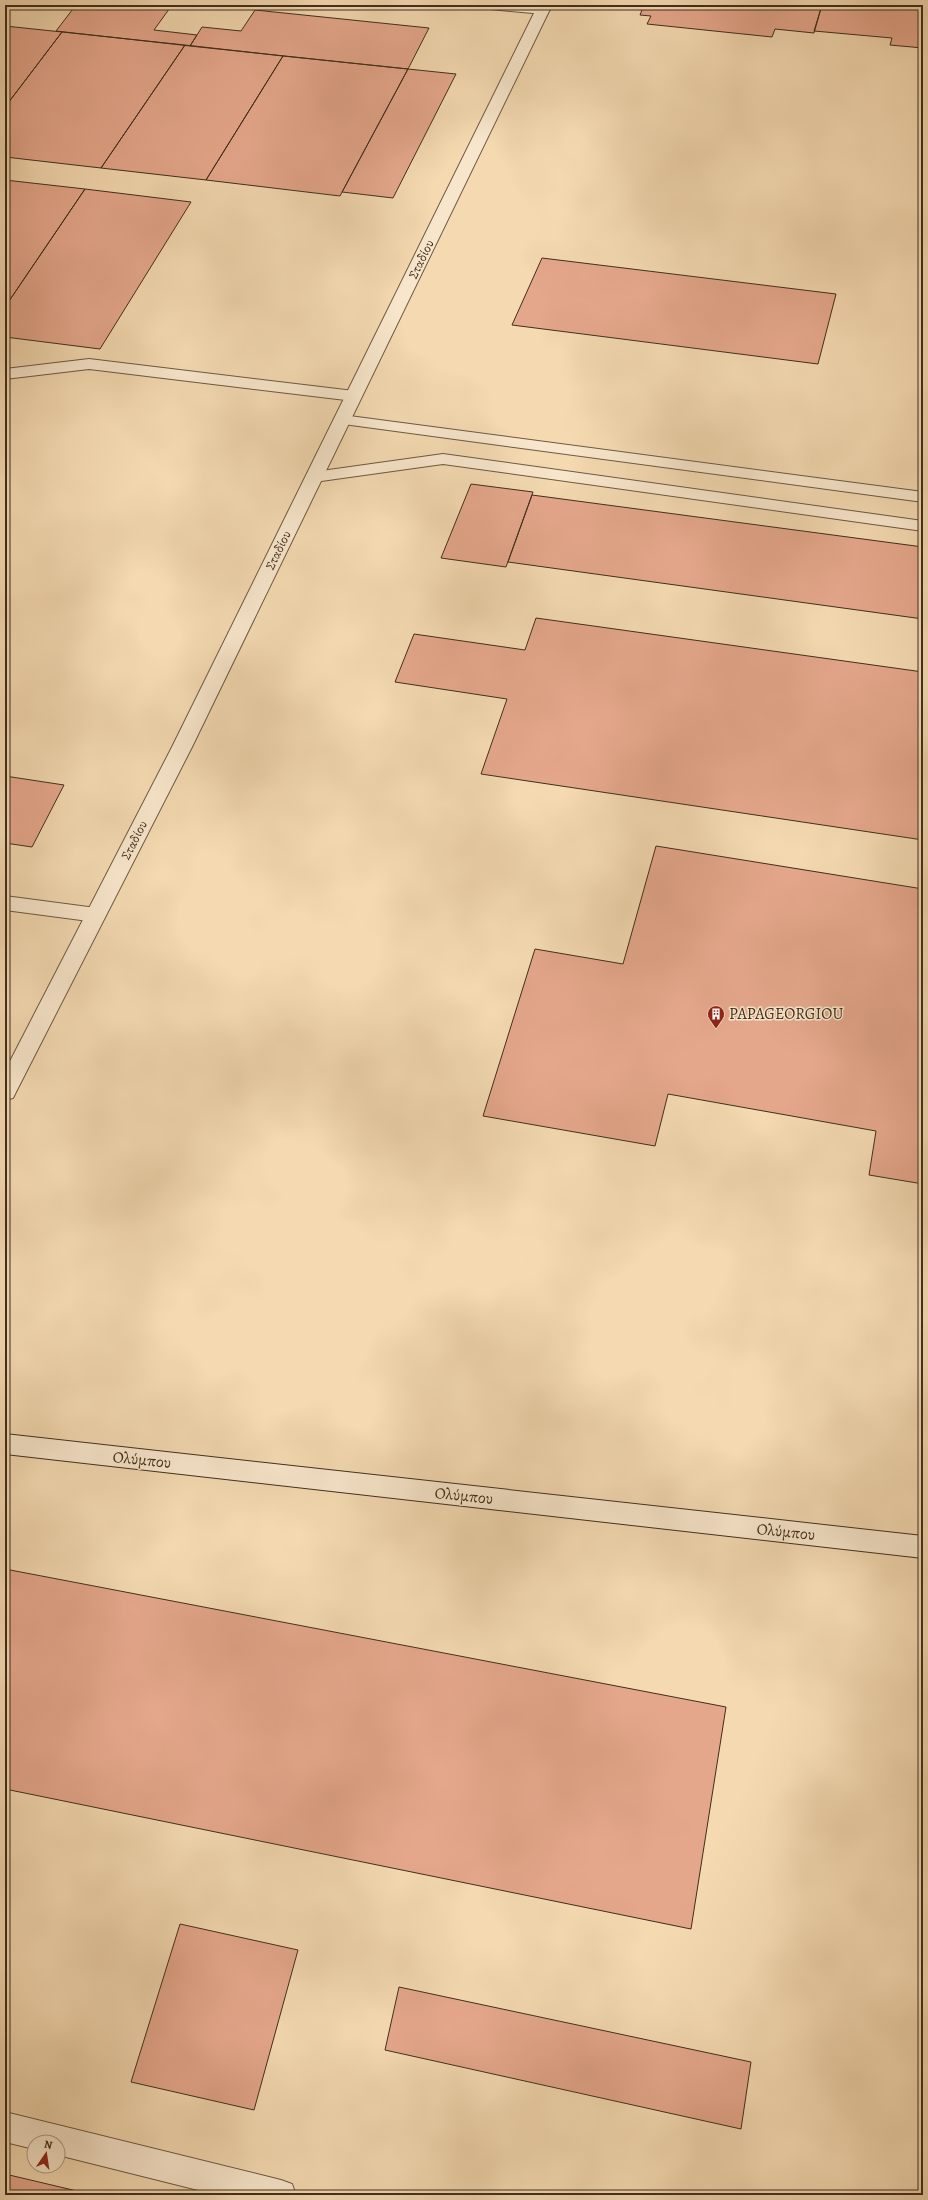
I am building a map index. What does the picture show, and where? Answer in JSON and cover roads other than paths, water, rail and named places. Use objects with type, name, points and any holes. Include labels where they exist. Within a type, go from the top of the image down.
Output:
[{"type":"street","points":[[490,5],[544,8]]},
{"type":"street","name":"Σταδίου","points":[[5,1092],[182,747],[544,8]]},
{"type":"street","points":[[5,374],[89,364],[354,396]]},
{"type":"street","points":[[342,420],[923,497]]},
{"type":"street","points":[[314,477],[443,459],[923,526]]},
{"type":"street","points":[[5,903],[96,915]]},
{"type":"street","name":"Ολύμπου","points":[[5,1444],[923,1547]]},
{"type":"street","points":[[5,2127],[281,2195]]},
{"type":"place","name":"PAPAGEORGIOU","points":[[716,1029]]}]
